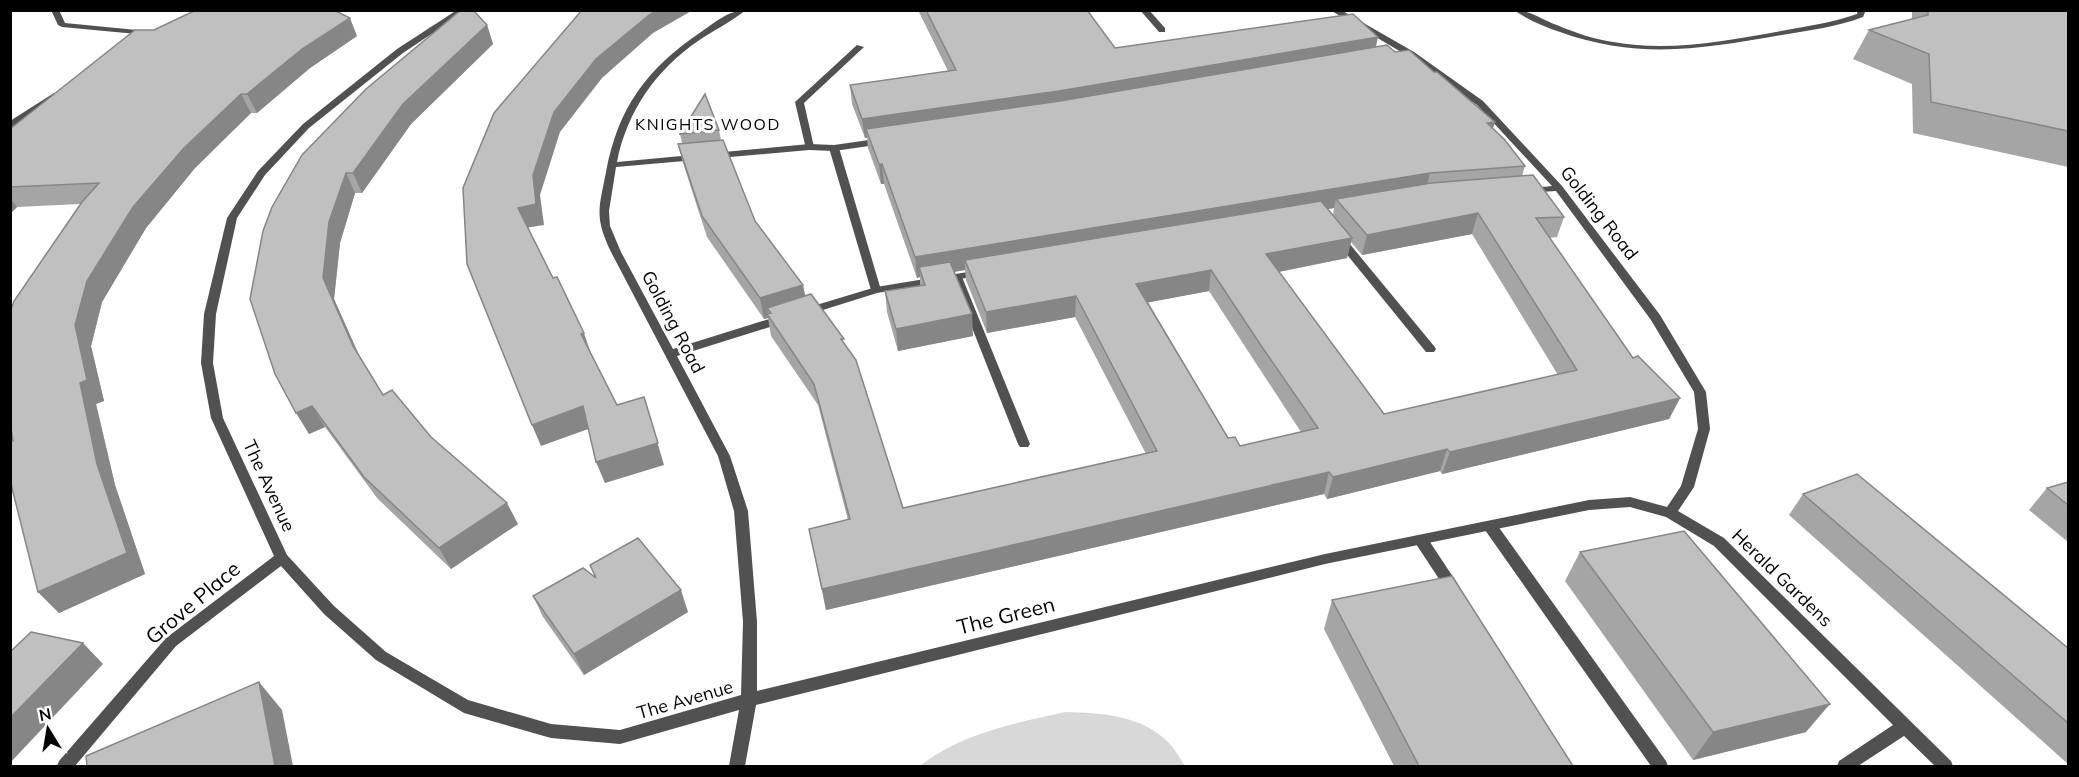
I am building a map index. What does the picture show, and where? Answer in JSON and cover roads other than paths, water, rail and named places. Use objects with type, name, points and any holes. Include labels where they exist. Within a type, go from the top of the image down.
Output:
[{"type":"street","points":[[55,10],[62,25],[160,34],[141,45]]},
{"type":"street","name":"The Avenue","points":[[463,10],[400,51],[306,126],[261,173],[232,218],[210,314],[207,363],[217,418],[282,558],[329,610],[381,656],[464,706],[551,731],[620,737],[749,700]]},
{"type":"street","name":"Golding Road","points":[[742,10],[681,50],[642,89],[627,110],[611,165],[604,222],[616,252],[724,456],[741,511],[750,622],[749,700]]},
{"type":"street","points":[[1144,10],[1162,30]]},
{"type":"street","name":"Golding Road","points":[[1334,10],[1411,54],[1480,103],[1559,188],[1656,318],[1700,392],[1704,429],[1687,487],[1670,513]]},
{"type":"street","points":[[1518,10],[1558,31],[1580,39],[1614,46],[1663,49],[1699,46],[1824,25],[1854,18],[1862,10]]},
{"type":"street","points":[[809,147],[799,102],[860,47]]},
{"type":"street","points":[[1400,56],[1411,54]]},
{"type":"street","points":[[10,125],[65,89]]},
{"type":"street","points":[[611,165],[809,147],[834,148],[893,139]]},
{"type":"street","points":[[834,148],[876,290]]},
{"type":"street","points":[[1515,192],[1559,188]]},
{"type":"street","points":[[1329,226],[1431,349]]},
{"type":"street","points":[[669,354],[876,290],[990,271]]},
{"type":"street","points":[[957,277],[1023,444]]},
{"type":"street","name":"Herald Gardens","points":[[1339,557],[1589,505],[1630,502],[1670,513],[1719,542],[1946,766]]},
{"type":"street","points":[[1491,526],[1660,766]]},
{"type":"street","points":[[1422,540],[1460,599]]},
{"type":"street","name":"The Green","points":[[749,700],[1339,557]]},
{"type":"street","name":"Grove Place","points":[[65,766],[171,642],[282,558]]},
{"type":"street","points":[[737,766],[749,700]]},
{"type":"street","points":[[1845,766],[1904,727]]},
{"type":"district","name":"KNIGHTS WOOD","points":[[708,124]]}]
